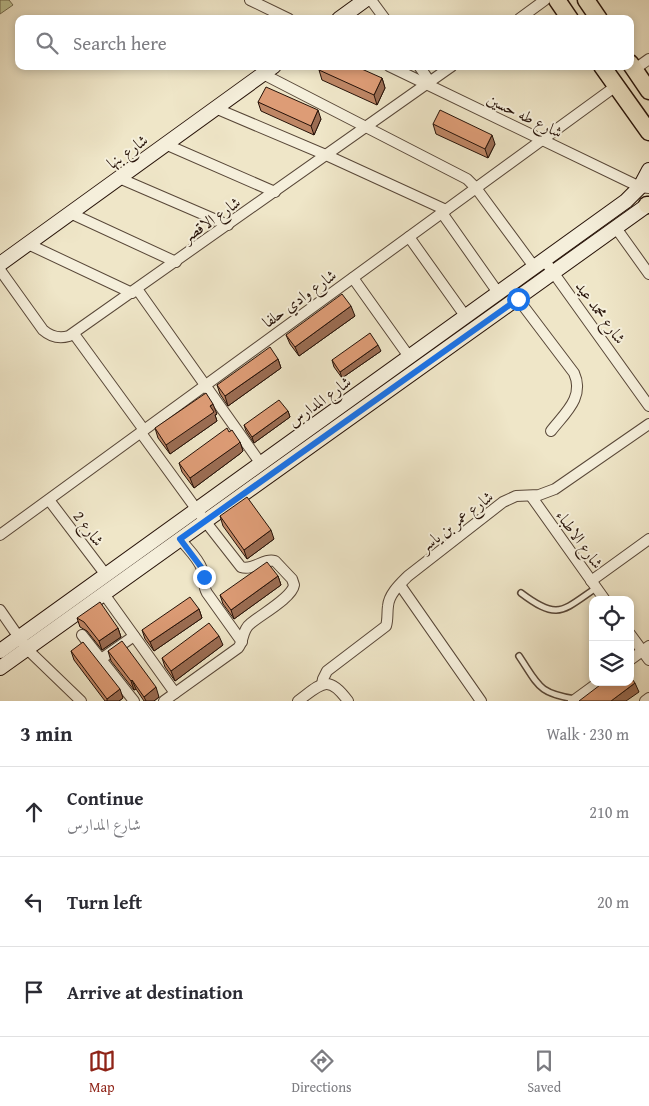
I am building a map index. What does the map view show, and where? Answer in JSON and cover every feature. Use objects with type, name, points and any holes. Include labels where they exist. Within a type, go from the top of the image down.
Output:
[{"type":"main road","points":[[344,15],[365,0]]},
{"type":"main road","points":[[557,0],[567,15]]},
{"type":"main road","points":[[586,0],[597,15]]},
{"type":"main road","points":[[634,69],[649,90]]},
{"type":"main road","name":"شارع بنها","points":[[0,264],[268,70]]},
{"type":"main road","points":[[605,70],[649,132]]},
{"type":"main road","name":"شارع المدارس","points":[[0,668],[23,643],[106,575],[201,516],[518,299],[616,228],[647,198],[649,170]]},
{"type":"main road","name":"شارع المدارس","points":[[0,651],[23,643],[104,594],[180,539],[201,516],[261,464],[626,202],[647,198]]},
{"type":"street","points":[[250,0],[281,15]]},
{"type":"street","points":[[372,0],[382,15]]},
{"type":"street","points":[[525,15],[546,0]]},
{"type":"street","points":[[634,65],[649,59]]},
{"type":"street","name":"شارع محمد عيد","points":[[268,70],[367,127],[463,176],[476,188],[540,264],[554,273],[649,406]]},
{"type":"street","name":"شارع طه حسين","points":[[398,70],[542,140],[647,198]]},
{"type":"street","points":[[421,70],[428,83]]},
{"type":"street","name":"شارع الاقصر","points":[[74,334],[446,70]]},
{"type":"street","name":"شارع وادي حلفا","points":[[0,535],[616,86]]},
{"type":"street","points":[[215,108],[326,156],[444,211],[499,294]]},
{"type":"street","points":[[165,144],[275,192]]},
{"type":"street","points":[[119,178],[228,225]]},
{"type":"street","points":[[70,213],[176,262]]},
{"type":"street","points":[[616,228],[649,274]]},
{"type":"street","points":[[409,237],[466,317]]},
{"type":"street","points":[[28,244],[134,291],[205,385],[261,464]]},
{"type":"street","points":[[0,270],[48,334],[58,338],[74,334],[201,516],[242,567],[247,569],[268,560],[275,561],[278,562],[294,582],[294,588],[290,594],[247,626],[238,648],[164,701]]},
{"type":"street","points":[[353,278],[410,358]]},
{"type":"street","points":[[518,299],[574,373],[578,384],[575,401],[552,431]]},
{"type":"street","name":"شارع عمر بن ياسر","points":[[298,701],[322,684],[322,679],[328,671],[386,626],[388,602],[400,585],[503,502],[516,496],[531,496],[555,489],[649,424]]},
{"type":"street","name":"شارع الاطباء","points":[[531,496],[602,596]]},
{"type":"street","name":"شارع 2","points":[[49,500],[106,575]]},
{"type":"street","points":[[180,539],[203,570],[204,586],[207,593],[242,642]]},
{"type":"street","points":[[594,584],[649,539]]},
{"type":"street","points":[[400,585],[481,701]]},
{"type":"street","points":[[104,594],[175,693]]},
{"type":"street","points":[[0,610],[23,643],[81,701]]},
{"type":"street","points":[[82,635],[134,701]]},
{"type":"street","points":[[101,659],[134,636]]},
{"type":"street","points":[[634,638],[646,648],[649,660]]},
{"type":"street","points":[[634,657],[646,648]]},
{"type":"street","points":[[322,684],[335,685],[348,701]]},
{"type":"street","points":[[574,700],[593,686]]},
{"type":"street","points":[[645,701],[649,698]]},
{"type":"lane","points":[[521,593],[541,607],[549,610],[566,609],[594,584]]},
{"type":"lane","points":[[519,656],[540,687],[546,692],[574,700]]},
{"type":"green space","points":[[0,0],[9,0],[13,5],[0,14]]},
{"type":"building","points":[[319,70],[364,70],[382,78],[374,95]]},
{"type":"building","points":[[266,87],[318,110],[311,126],[258,102]]},
{"type":"building","points":[[440,110],[492,135],[485,149],[433,124]]},
{"type":"building","points":[[342,294],[351,306],[295,347],[286,335]]},
{"type":"building","points":[[370,333],[378,345],[340,372],[332,360]]},
{"type":"building","points":[[270,347],[278,359],[225,396],[217,385]]},
{"type":"building","points":[[206,393],[213,404],[210,406],[214,412],[166,445],[155,428]]},
{"type":"building","points":[[279,400],[288,411],[252,437],[244,425]]},
{"type":"building","points":[[227,428],[229,432],[232,430],[240,442],[190,478],[179,463]]},
{"type":"building","points":[[247,497],[271,530],[244,550],[220,516]]},
{"type":"building","points":[[267,562],[278,576],[231,610],[220,595]]},
{"type":"building","points":[[190,597],[199,609],[150,642],[142,630]]},
{"type":"building","points":[[100,602],[118,628],[99,641],[84,622],[77,618]]},
{"type":"building","points":[[209,623],[219,636],[171,671],[162,658]]},
{"type":"building","points":[[122,641],[156,687],[144,697],[108,651]]},
{"type":"building","points":[[83,642],[120,689],[107,699],[71,651]]},
{"type":"building","points":[[599,686],[631,686],[611,701],[579,701]]},
{"type":"route","points":[[204,577],[203,570],[180,539],[518,299]]}]
